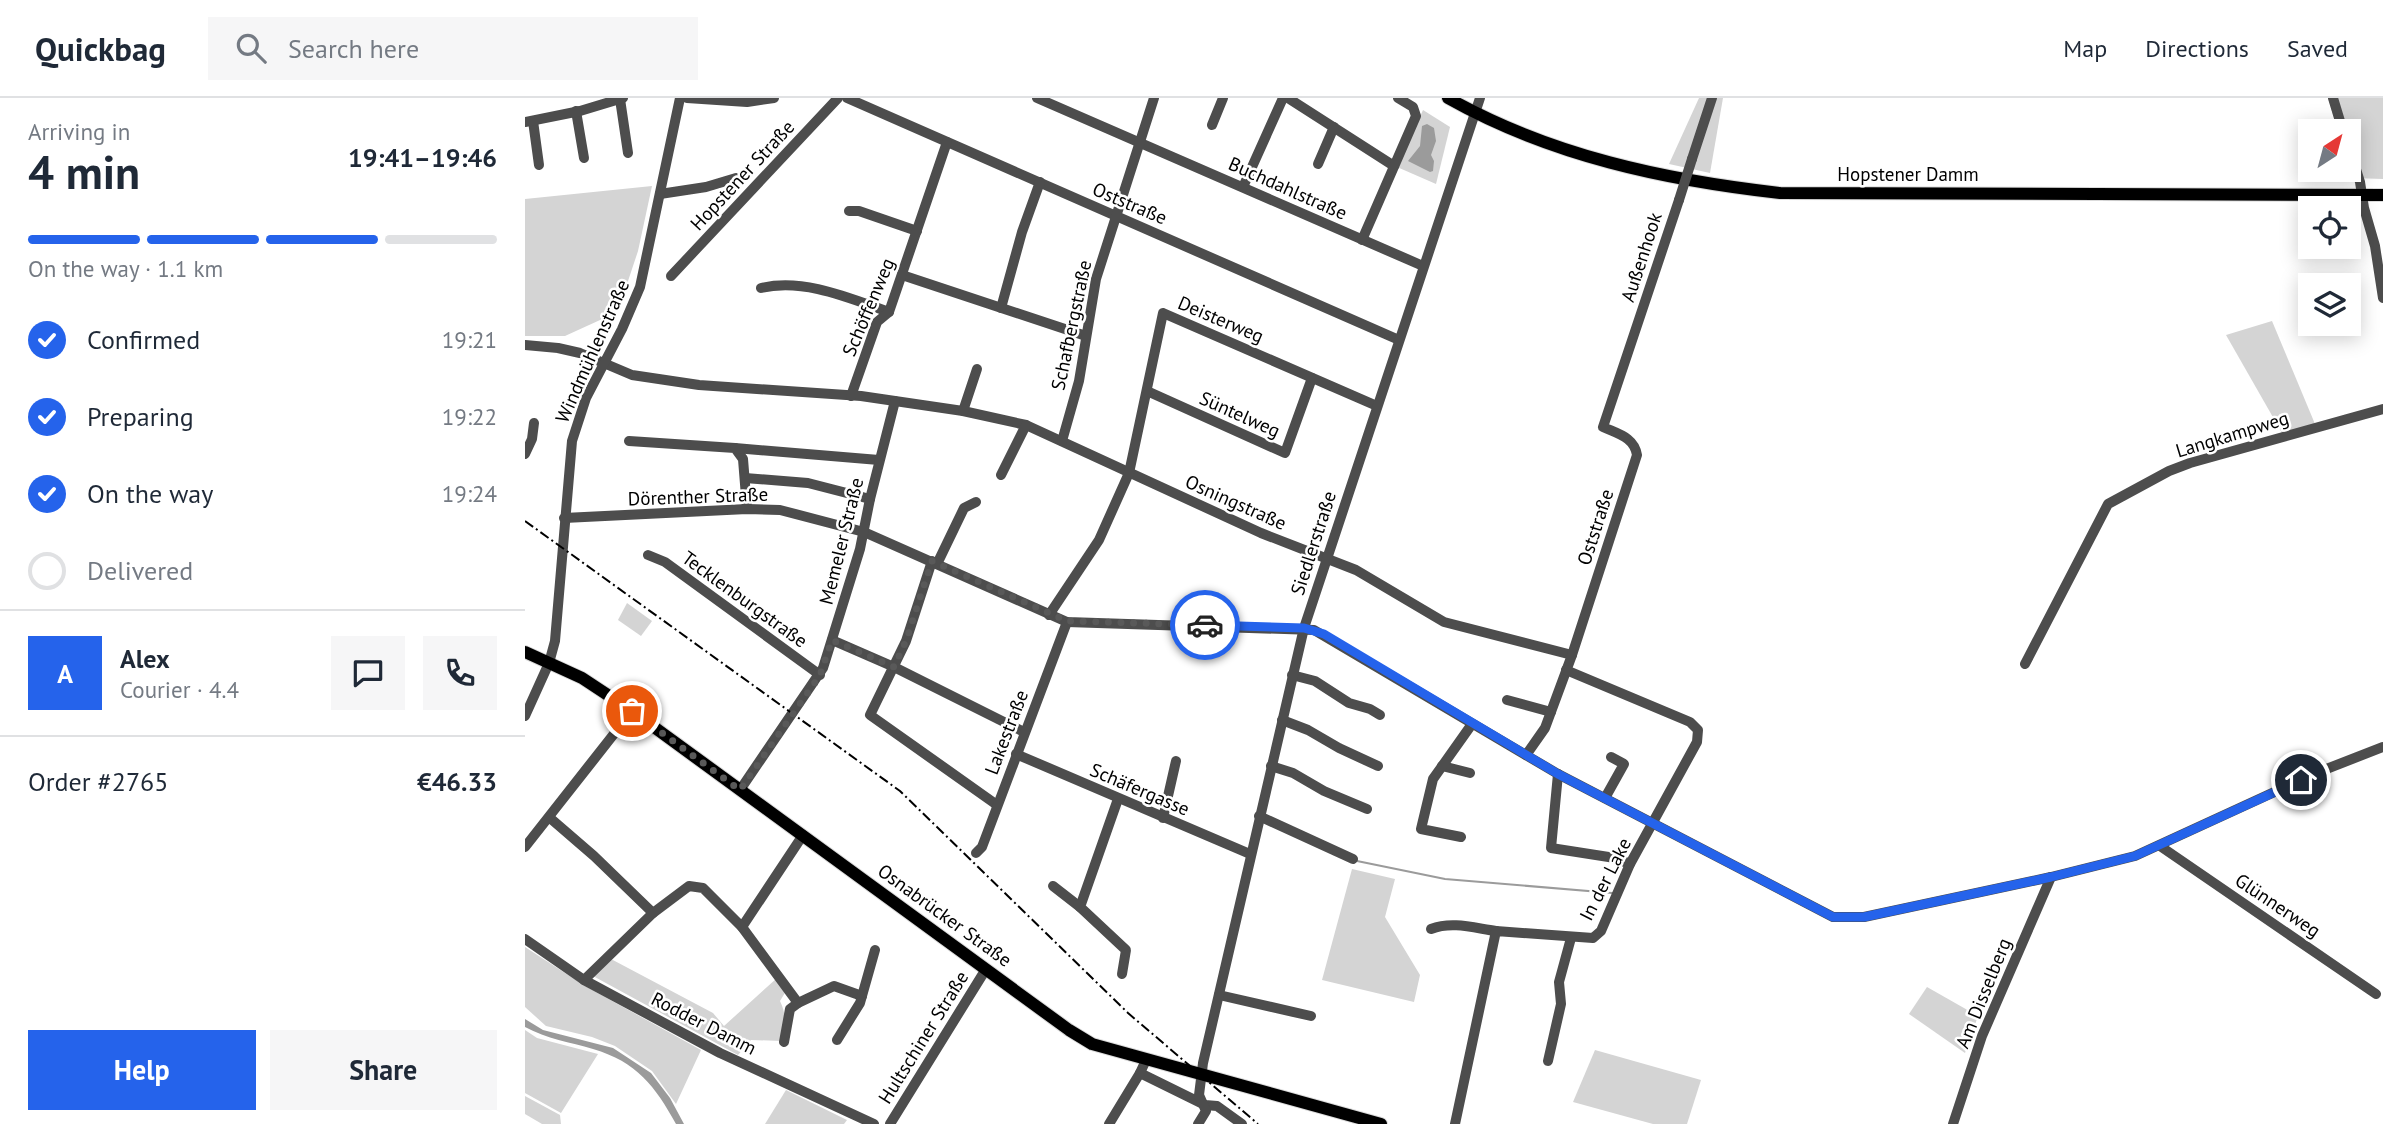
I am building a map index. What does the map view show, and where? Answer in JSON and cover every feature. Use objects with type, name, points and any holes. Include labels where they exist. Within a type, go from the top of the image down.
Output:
[{"type":"main road","name":"Hopstener Damm","points":[[1448,98],[1563,148],[1636,170],[1703,184],[1780,193],[2383,195]]},
{"type":"main road","name":"Osnabrücker Straße","points":[[525,652],[582,678],[632,711],[1069,1030],[1092,1044],[1381,1124]]},
{"type":"street","points":[[578,98],[584,159]]},
{"type":"street","points":[[539,164],[529,122],[622,98],[628,153]]},
{"type":"street","name":"Windmühlenstraße","points":[[525,716],[549,663],[555,641],[572,441],[586,398],[622,329],[640,287],[680,98]]},
{"type":"street","points":[[687,98],[747,102],[774,98]]},
{"type":"street","name":"Hopstener Straße","points":[[671,276],[838,98]]},
{"type":"street","name":"Oststraße","points":[[847,98],[1399,340]]},
{"type":"street","name":"Buchdahlstraße","points":[[1037,98],[1423,266]]},
{"type":"street","name":"Schafbergstraße","points":[[1062,441],[1079,381],[1096,279],[1154,98]]},
{"type":"street","points":[[1212,125],[1223,98]]},
{"type":"street","points":[[1243,187],[1283,98]]},
{"type":"street","points":[[1288,98],[1394,166]]},
{"type":"street","points":[[1362,240],[1416,116],[1413,107],[1398,98]]},
{"type":"street","name":"Siedlerstraße","points":[[1200,1075],[1304,628],[1480,98]]},
{"type":"street","name":"Außenhook","points":[[1603,427],[1712,98]]},
{"type":"street","points":[[2333,98],[2339,119]]},
{"type":"street","points":[[1318,164],[1334,127]]},
{"type":"street","name":"Schöffenweg","points":[[851,396],[877,322],[889,312],[947,142]]},
{"type":"street","points":[[660,194],[706,187],[736,178]]},
{"type":"street","points":[[1001,308],[1021,232],[1039,182]]},
{"type":"street","points":[[2360,182],[2381,272],[2383,298]]},
{"type":"street","points":[[849,211],[859,211],[917,231]]},
{"type":"street","points":[[902,275],[1086,337]]},
{"type":"street","points":[[761,288],[776,284],[825,290],[889,312]]},
{"type":"street","name":"Deisterweg","points":[[1129,473],[1163,313],[1377,406]]},
{"type":"street","name":"Osningstraße","points":[[525,345],[580,353],[632,375],[699,385],[895,401],[963,411],[1026,425],[1261,533],[1356,570],[1444,622],[1572,655]]},
{"type":"street","points":[[963,411],[977,369]]},
{"type":"street","name":"Süntelweg","points":[[1147,391],[1285,453],[1312,377]]},
{"type":"street","name":"Memeler Straße","points":[[740,790],[820,675],[864,531],[895,401]]},
{"type":"street","name":"Langkampweg","points":[[2025,664],[2108,504],[2169,471],[2190,463],[2383,409]]},
{"type":"street","points":[[525,454],[532,439],[534,423]]},
{"type":"street","points":[[1001,475],[1026,425]]},
{"type":"street","name":"Oststraße","points":[[1526,755],[1545,728],[1551,712],[1637,455],[1636,446],[1631,440],[1603,427]]},
{"type":"street","points":[[629,441],[880,460]]},
{"type":"street","points":[[735,448],[743,459],[747,509]]},
{"type":"street","points":[[1049,615],[1099,540],[1129,473]]},
{"type":"street","points":[[745,478],[808,483],[870,499]]},
{"type":"street","points":[[976,502],[964,508],[934,562],[906,641],[870,715],[997,805]]},
{"type":"street","name":"Dörenther Straße","points":[[564,518],[747,509],[780,510],[864,531],[1067,621],[1304,628],[1324,634],[1558,774],[1833,917],[1864,917],[2051,877]]},
{"type":"street","name":"Tecklenburgstraße","points":[[648,555],[665,562],[820,675]]},
{"type":"street","name":"Lakestraße","points":[[976,853],[982,847],[1067,621]]},
{"type":"street","points":[[832,640],[894,667],[1024,732]]},
{"type":"street","name":"In der Lake","points":[[1431,929],[1454,925],[1570,938],[1593,938],[1601,931],[1630,864],[1697,742],[1698,730],[1690,722],[1566,670]]},
{"type":"street","points":[[1292,674],[1315,681],[1349,703],[1380,715]]},
{"type":"street","points":[[1507,701],[1551,712]]},
{"type":"street","points":[[525,847],[632,711]]},
{"type":"street","points":[[1282,720],[1308,730],[1378,766]]},
{"type":"street","points":[[1461,837],[1421,829],[1433,779],[1472,724]]},
{"type":"street","points":[[2051,877],[2135,856],[2316,773],[2383,747]]},
{"type":"street","name":"Schäfergasse","points":[[1016,754],[1250,854]]},
{"type":"street","points":[[1605,798],[1624,764],[1611,757]]},
{"type":"street","points":[[1163,818],[1176,761]]},
{"type":"street","points":[[1271,766],[1293,772],[1324,791],[1367,809]]},
{"type":"street","points":[[1442,766],[1469,774]]},
{"type":"street","points":[[1558,774],[1551,848],[1615,858],[1630,864]]},
{"type":"street","points":[[1080,907],[1118,799]]},
{"type":"street","points":[[1259,816],[1353,859]]},
{"type":"street","points":[[550,818],[653,913]]},
{"type":"street","points":[[742,927],[803,835]]},
{"type":"street","name":"Glünnerweg","points":[[2160,846],[2376,994]]},
{"type":"street","name":"Am Disselberg","points":[[1953,1124],[1982,1037],[2051,877]]},
{"type":"street","points":[[584,980],[653,913],[689,886],[703,888],[742,927],[797,1003]]},
{"type":"street","points":[[1053,886],[1126,950],[1122,974]]},
{"type":"street","points":[[1455,1124],[1496,931]]},
{"type":"street","points":[[1548,1061],[1561,1004],[1559,982],[1570,938]]},
{"type":"street","name":"Rodder Damm","points":[[525,939],[584,980],[720,1053],[874,1124]]},
{"type":"street","points":[[837,1040],[862,996],[875,950]]},
{"type":"street","name":"Hultschiner Straße","points":[[890,1124],[986,969]]},
{"type":"street","points":[[784,1042],[790,1009],[797,1003],[834,986],[862,996]]},
{"type":"street","points":[[1219,995],[1311,1016]]},
{"type":"street","points":[[1109,1124],[1146,1060]]},
{"type":"street","points":[[1140,1073],[1205,1105],[1217,1106],[1242,1124]]},
{"type":"street","points":[[1198,1124],[1206,1111],[1199,1095],[1200,1075]]},
{"type":"shaded area","points":[[1699,98],[1723,98],[1710,173],[1669,164]]},
{"type":"shaded area","points":[[2328,98],[2383,98],[2383,179],[2361,178],[2361,119],[2334,119]]},
{"type":"shaded area","points":[[1423,110],[1450,127],[1436,184],[1397,167]]},
{"type":"shaded area","points":[[1427,124],[1434,128],[1436,141],[1431,155],[1434,161],[1433,171],[1430,172],[1408,161],[1420,146],[1422,126]]},
{"type":"shaded area","points":[[652,186],[638,251],[628,281],[611,315],[565,336],[525,336],[525,199]]},
{"type":"shaded area","points":[[2272,321],[2315,424],[2282,433],[2226,335]]},
{"type":"shaded area","points":[[627,603],[652,621],[641,636],[618,620]]},
{"type":"shaded area","points":[[1352,869],[1395,879],[1385,917],[1420,975],[1414,1002],[1322,980]]},
{"type":"shaded area","points":[[525,947],[585,986],[701,1050],[676,1104],[652,1071],[615,1046],[592,1037],[546,1026],[525,1007]]},
{"type":"shaded area","points":[[611,959],[713,1013],[724,1026],[777,978],[786,991],[780,1001],[785,1021],[782,1041],[751,1040],[738,1055],[593,976]]},
{"type":"shaded area","points":[[1927,987],[1978,1016],[1965,1053],[1909,1014]]},
{"type":"shaded area","points":[[525,1019],[543,1030],[613,1048],[651,1073],[670,1098],[684,1124],[676,1124],[652,1087],[633,1068],[608,1054],[533,1031],[525,1027]]},
{"type":"shaded area","points":[[525,1030],[537,1038],[598,1054],[561,1113],[525,1093]]},
{"type":"shaded area","points":[[1595,1050],[1701,1080],[1687,1124],[1653,1124],[1573,1102]]},
{"type":"shaded area","points":[[786,1090],[847,1120],[844,1124],[765,1124]]},
{"type":"shaded area","points":[[525,1096],[560,1115],[561,1124],[542,1124],[525,1114]]},
{"type":"waterway","points":[[1357,861],[1445,879],[1612,893]]},
{"type":"railway","points":[[525,521],[900,791],[1128,1013],[1258,1124]]},
{"type":"way so far","points":[[632,711],[740,790],[820,675],[832,640],[894,667],[906,641],[932,561],[1067,621],[1205,625]]},
{"type":"route","points":[[1205,625],[1304,628],[1324,634],[1558,774],[1833,917],[1864,917],[2135,856],[2301,780]]}]
